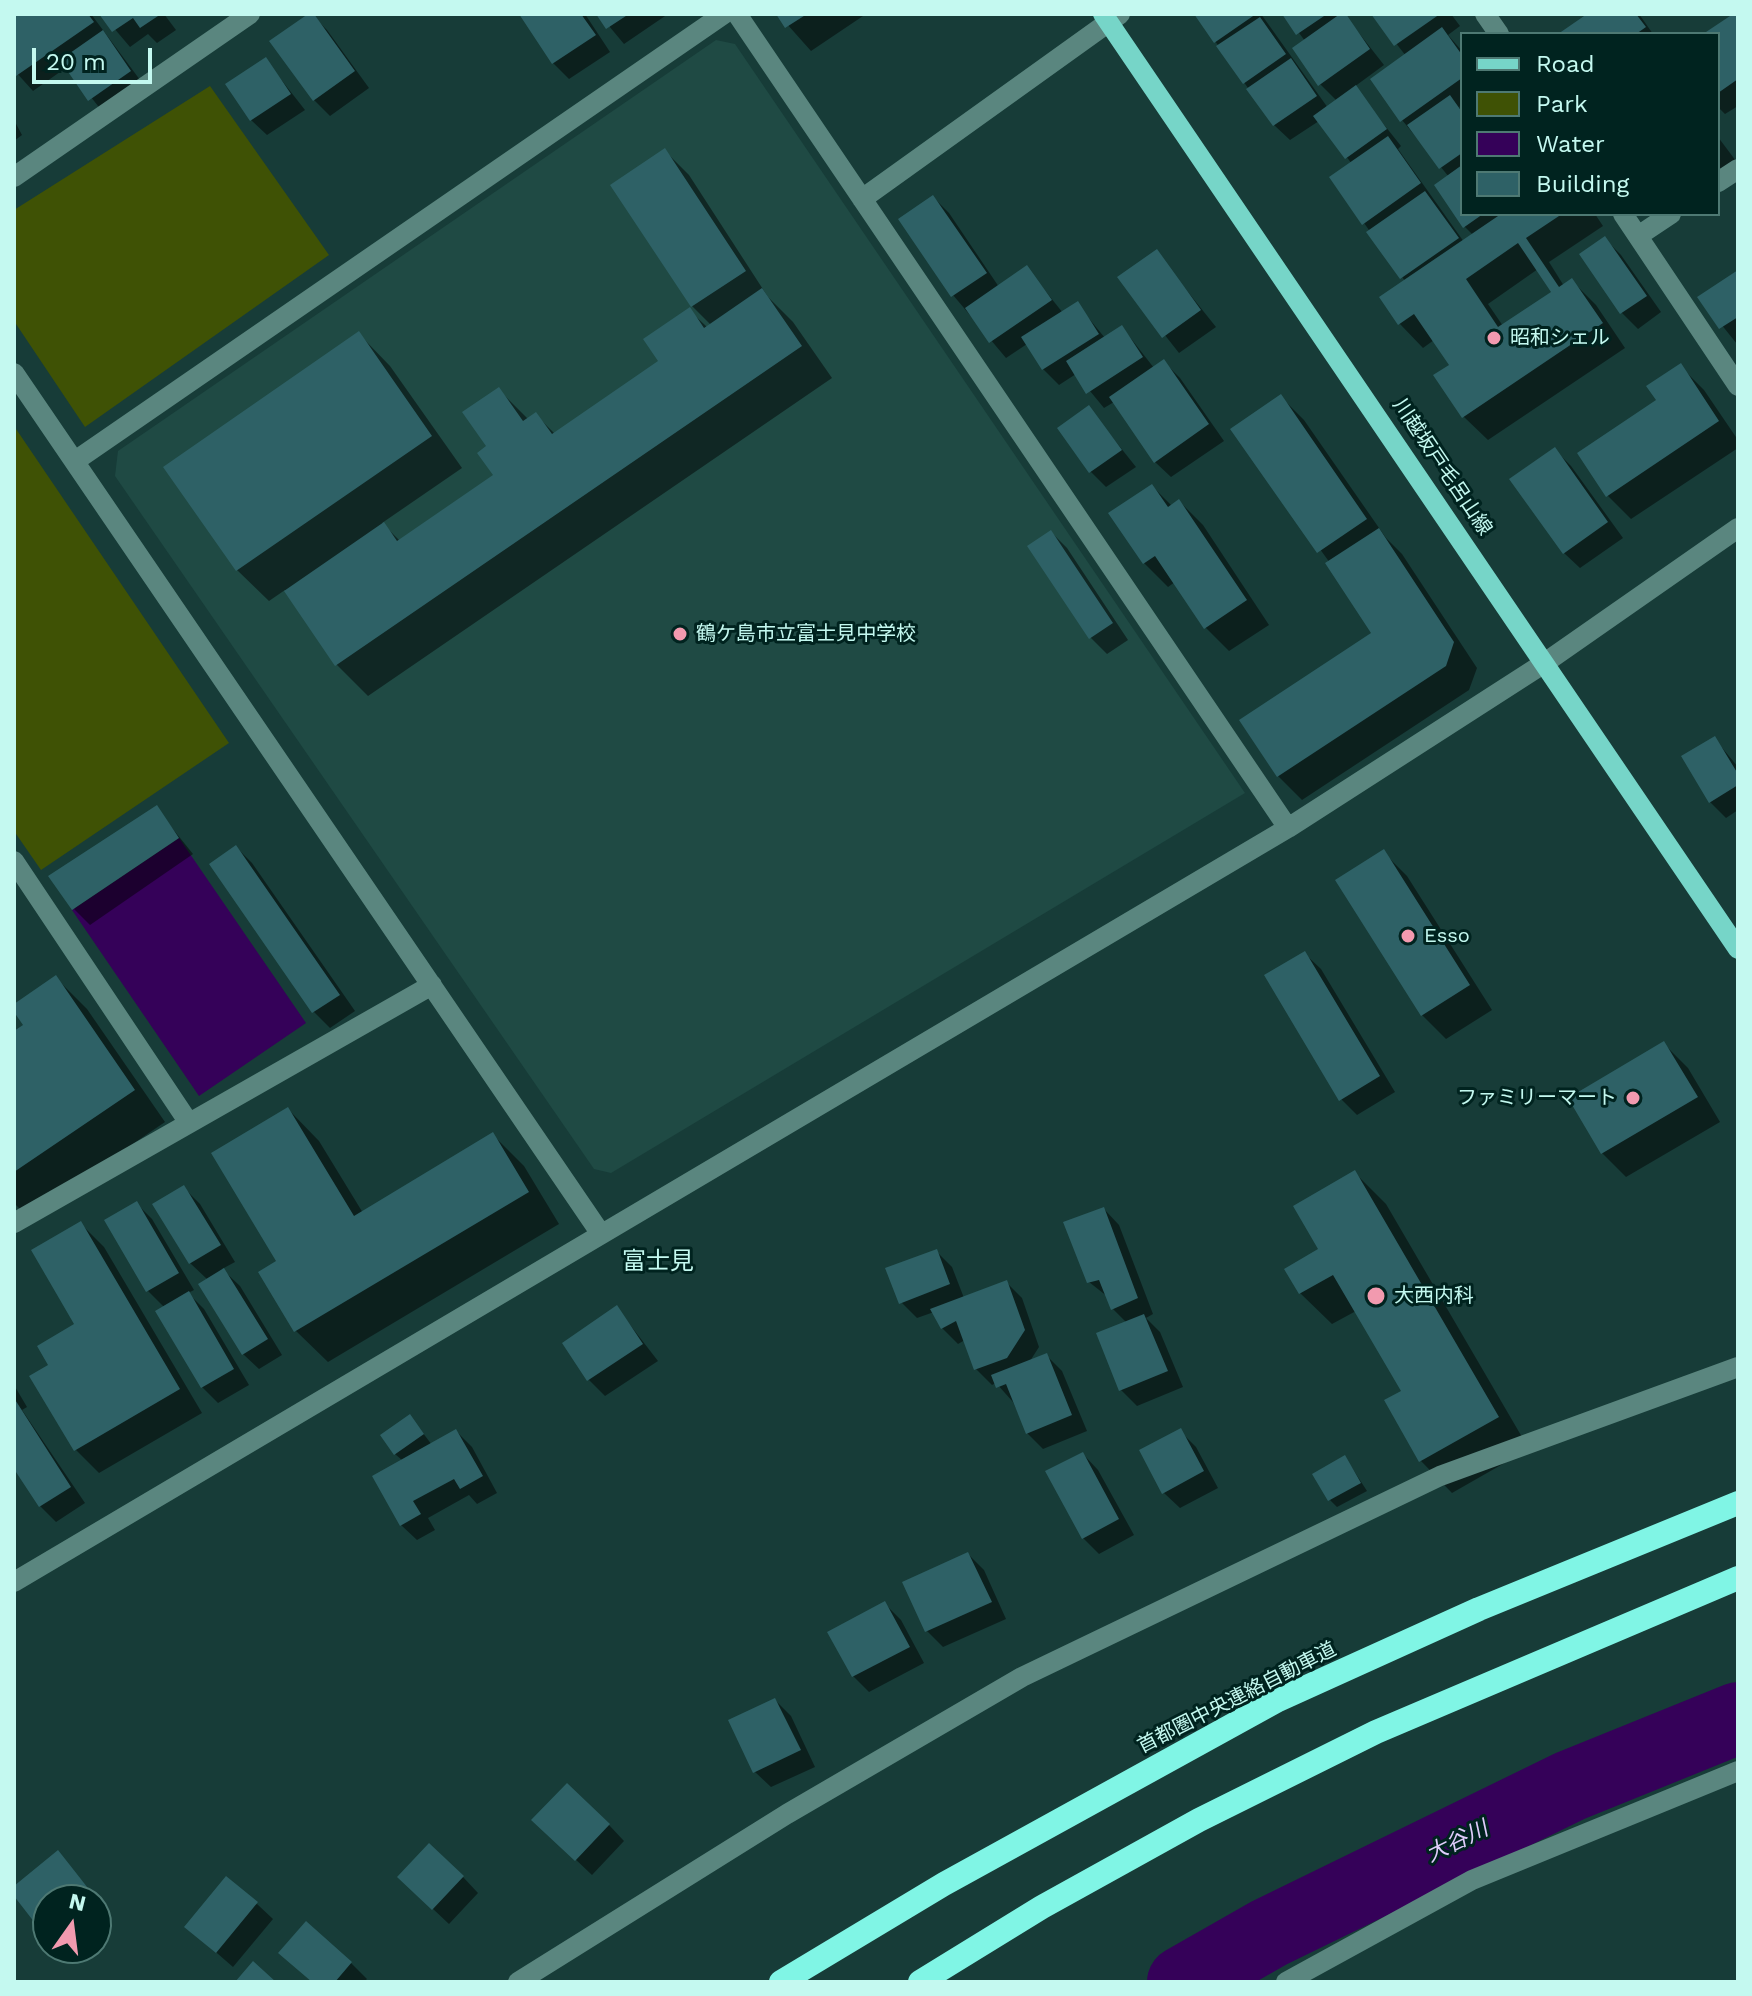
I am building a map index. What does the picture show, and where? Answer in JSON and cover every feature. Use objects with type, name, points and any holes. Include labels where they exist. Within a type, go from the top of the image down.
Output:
[{"type":"highway","name":"首都圏中央連絡自動車道","points":[[781,1982],[970,1869],[1278,1700],[1479,1609],[1738,1503]]},
{"type":"highway","points":[[920,1982],[1042,1907],[1212,1813],[1376,1732],[1738,1578]]},
{"type":"main road","name":"川越坂戸毛呂山線","points":[[1110,17],[1738,949]]},
{"type":"street","points":[[14,177],[250,14]]},
{"type":"street","points":[[75,461],[724,14]]},
{"type":"street","points":[[737,14],[1288,828]]},
{"type":"street","points":[[1485,14],[1498,32]]},
{"type":"street","points":[[862,199],[1110,17]]},
{"type":"street","points":[[1720,181],[1738,169]]},
{"type":"street","points":[[1624,216],[1738,386]]},
{"type":"street","points":[[1638,236],[1668,216]]},
{"type":"street","points":[[14,373],[601,1234]]},
{"type":"street","points":[[14,1582],[1288,828],[1546,662],[1738,528]]},
{"type":"street","points":[[14,861],[189,1123]]},
{"type":"street","points":[[14,1223],[432,985]]},
{"type":"street","points":[[518,1982],[787,1814],[1022,1677],[1440,1476],[1738,1367]]},
{"type":"street","points":[[1286,1982],[1472,1880],[1738,1771]]},
{"type":"shaded area","name":"鶴ケ島市立富士見中学校","points":[[716,40],[735,44],[1245,793],[611,1173],[594,1169],[115,476],[118,451]]},
{"type":"green space","points":[[210,86],[329,255],[85,427],[14,321],[14,210]]},
{"type":"green space","points":[[14,426],[229,743],[41,870],[14,831]]},
{"type":"water","points":[[179,838],[306,1023],[199,1096],[72,910]]},
{"type":"building","points":[[14,14],[88,14],[94,22],[16,76]]},
{"type":"building","points":[[99,14],[161,14],[140,28],[133,18],[112,32]]},
{"type":"building","points":[[308,14],[314,14],[355,71],[313,101],[269,41]]},
{"type":"building","points":[[519,14],[581,14],[596,35],[552,64]]},
{"type":"building","points":[[596,14],[629,14],[606,29]]},
{"type":"building","points":[[776,14],[807,14],[785,28]]},
{"type":"building","points":[[1194,14],[1256,14],[1214,43]]},
{"type":"building","points":[[1282,14],[1327,14],[1296,35]]},
{"type":"building","points":[[1340,14],[1346,14],[1370,49],[1318,86],[1292,48]]},
{"type":"building","points":[[1371,14],[1440,14],[1394,46]]},
{"type":"building","points":[[1587,14],[1636,14],[1646,27],[1639,32],[1561,32]]},
{"type":"building","points":[[1733,14],[1738,14],[1738,79],[1720,92],[1720,32],[1706,32]]},
{"type":"building","points":[[1260,17],[1286,54],[1243,84],[1216,46]]},
{"type":"building","points":[[1442,27],[1460,52],[1460,79],[1400,122],[1370,79]]},
{"type":"building","points":[[103,30],[131,71],[88,101],[60,60]]},
{"type":"building","points":[[266,57],[291,94],[250,121],[225,84]]},
{"type":"building","points":[[1291,58],[1317,96],[1273,126],[1246,89]]},
{"type":"building","points":[[1356,85],[1387,129],[1345,159],[1313,116]]},
{"type":"building","points":[[1450,95],[1460,109],[1460,154],[1439,169],[1407,125]]},
{"type":"building","points":[[1388,136],[1421,183],[1362,225],[1329,177]]},
{"type":"building","points":[[665,148],[746,271],[691,307],[610,185]]},
{"type":"building","points":[[1460,166],[1460,216],[1480,216],[1463,228],[1434,185]]},
{"type":"building","points":[[1425,191],[1459,238],[1400,279],[1366,232]]},
{"type":"building","points":[[933,195],[987,273],[951,297],[898,219]]},
{"type":"building","points":[[1498,216],[1559,216],[1526,238],[1559,287],[1572,278],[1603,323],[1462,418],[1433,375],[1449,365],[1414,314],[1398,325],[1379,297]],"holes":[[[1518,243],[1551,292],[1498,327],[1466,279]]]},
{"type":"building","points":[[1605,236],[1647,296],[1620,314],[1579,254]]},
{"type":"building","points":[[1157,249],[1201,310],[1162,338],[1117,277]]},
{"type":"building","points":[[1027,265],[1052,300],[989,343],[965,308]]},
{"type":"building","points":[[1738,270],[1738,317],[1719,329],[1697,297]]},
{"type":"building","points":[[762,288],[802,346],[335,666],[284,591],[384,522],[397,541],[493,475],[477,453],[486,446],[462,412],[499,387],[523,421],[536,412],[552,434],[658,361],[643,339],[690,307],[704,328]]},
{"type":"building","points":[[1078,301],[1099,334],[1042,370],[1021,337]]},
{"type":"building","points":[[1122,325],[1143,357],[1086,394],[1066,361]]},
{"type":"building","points":[[359,331],[432,436],[236,571],[163,467]]},
{"type":"building","points":[[1164,359],[1209,424],[1154,463],[1109,397]]},
{"type":"building","points":[[1681,363],[1719,421],[1606,497],[1577,453],[1656,400],[1646,386]]},
{"type":"building","points":[[1281,394],[1367,519],[1317,553],[1230,429]]},
{"type":"building","points":[[1089,405],[1122,450],[1089,473],[1057,428]]},
{"type":"building","points":[[1555,447],[1608,522],[1563,554],[1509,479]]},
{"type":"building","points":[[1152,484],[1168,507],[1179,499],[1247,600],[1204,629],[1155,556],[1143,564],[1108,513]]},
{"type":"building","points":[[1379,528],[1454,642],[1446,666],[1277,777],[1239,720],[1371,633],[1325,563]]},
{"type":"building","points":[[1051,530],[1113,623],[1089,639],[1027,546]]},
{"type":"building","points":[[1715,736],[1738,774],[1738,785],[1709,803],[1681,756]]},
{"type":"building","points":[[157,805],[179,838],[72,910],[48,876]]},
{"type":"building","points":[[236,845],[340,995],[312,1013],[209,864]]},
{"type":"building","points":[[1384,849],[1470,985],[1421,1016],[1335,880]]},
{"type":"building","points":[[1305,951],[1380,1076],[1339,1101],[1264,975]]},
{"type":"building","points":[[56,975],[135,1090],[14,1172],[14,1031],[23,1025],[14,1012],[14,1004]]},
{"type":"building","name":"ファミリーマート","points":[[1664,1041],[1698,1097],[1601,1154],[1568,1098]]},
{"type":"building","points":[[288,1107],[354,1216],[493,1132],[529,1192],[294,1332],[258,1272],[276,1261],[211,1153]]},
{"type":"building","points":[[1355,1170],[1499,1417],[1419,1462],[1384,1400],[1401,1391],[1333,1275],[1299,1294],[1284,1269],[1318,1249],[1293,1206]]},
{"type":"building","points":[[184,1185],[221,1245],[189,1264],[152,1204]]},
{"type":"building","points":[[137,1201],[179,1273],[146,1292],[104,1220]]},
{"type":"building","points":[[1104,1207],[1138,1298],[1111,1310],[1099,1280],[1087,1283],[1063,1222]]},
{"type":"building","points":[[81,1221],[180,1389],[74,1451],[29,1376],[48,1365],[37,1346],[74,1324],[31,1250]]},
{"type":"building","points":[[937,1249],[950,1284],[899,1304],[885,1268]]},
{"type":"building","points":[[224,1268],[268,1339],[242,1355],[198,1284]]},
{"type":"building","points":[[1007,1280],[1025,1330],[1007,1358],[974,1370],[956,1321],[941,1329],[930,1309]]},
{"type":"building","points":[[189,1291],[234,1369],[201,1388],[155,1311]]},
{"type":"building","points":[[617,1305],[643,1344],[587,1381],[562,1343]]},
{"type":"building","points":[[1144,1314],[1168,1371],[1119,1391],[1096,1333]]},
{"type":"building","points":[[1047,1353],[1072,1415],[1026,1434],[1006,1384],[996,1388],[991,1375]]},
{"type":"building","points":[[14,1398],[71,1487],[39,1507],[14,1469]]},
{"type":"building","points":[[410,1414],[424,1434],[394,1455],[380,1435]]},
{"type":"building","points":[[1181,1428],[1204,1471],[1162,1494],[1139,1450]]},
{"type":"building","points":[[456,1429],[483,1476],[460,1489],[454,1479],[413,1501],[421,1514],[400,1526],[372,1476]]},
{"type":"building","points":[[1083,1452],[1119,1519],[1082,1539],[1045,1471]]},
{"type":"building","points":[[1345,1455],[1361,1483],[1328,1501],[1312,1474]]},
{"type":"building","points":[[968,1552],[992,1602],[925,1632],[902,1582]]},
{"type":"building","points":[[885,1601],[910,1647],[852,1677],[827,1632]]},
{"type":"building","points":[[775,1698],[801,1750],[753,1773],[728,1720]]},
{"type":"building","points":[[567,1783],[610,1824],[575,1861],[531,1820]]},
{"type":"building","points":[[429,1843],[464,1876],[432,1910],[397,1877]]},
{"type":"building","points":[[58,1850],[85,1884],[32,1884],[32,1919],[14,1896],[14,1886]]},
{"type":"building","points":[[226,1876],[258,1902],[216,1953],[184,1927]]},
{"type":"building","points":[[306,1921],[352,1962],[335,1982],[312,1982],[278,1953]]},
{"type":"building","points":[[253,1961],[276,1982],[235,1982]]},
{"type":"waterway","name":"大谷川","points":[[1183,1982],[1269,1933],[1570,1786],[1738,1718]]},
{"type":"place","name":"昭和シェル","points":[[1494,338]]},
{"type":"place","name":"鶴ケ島市立富士見中学校","points":[[680,634]]},
{"type":"place","name":"Esso","points":[[1408,936]]},
{"type":"place","name":"ファミリーマート","points":[[1633,1098]]},
{"type":"place","name":"大西内科","points":[[1376,1296]]},
{"type":"district","name":"富士見","points":[[658,1262]]}]
